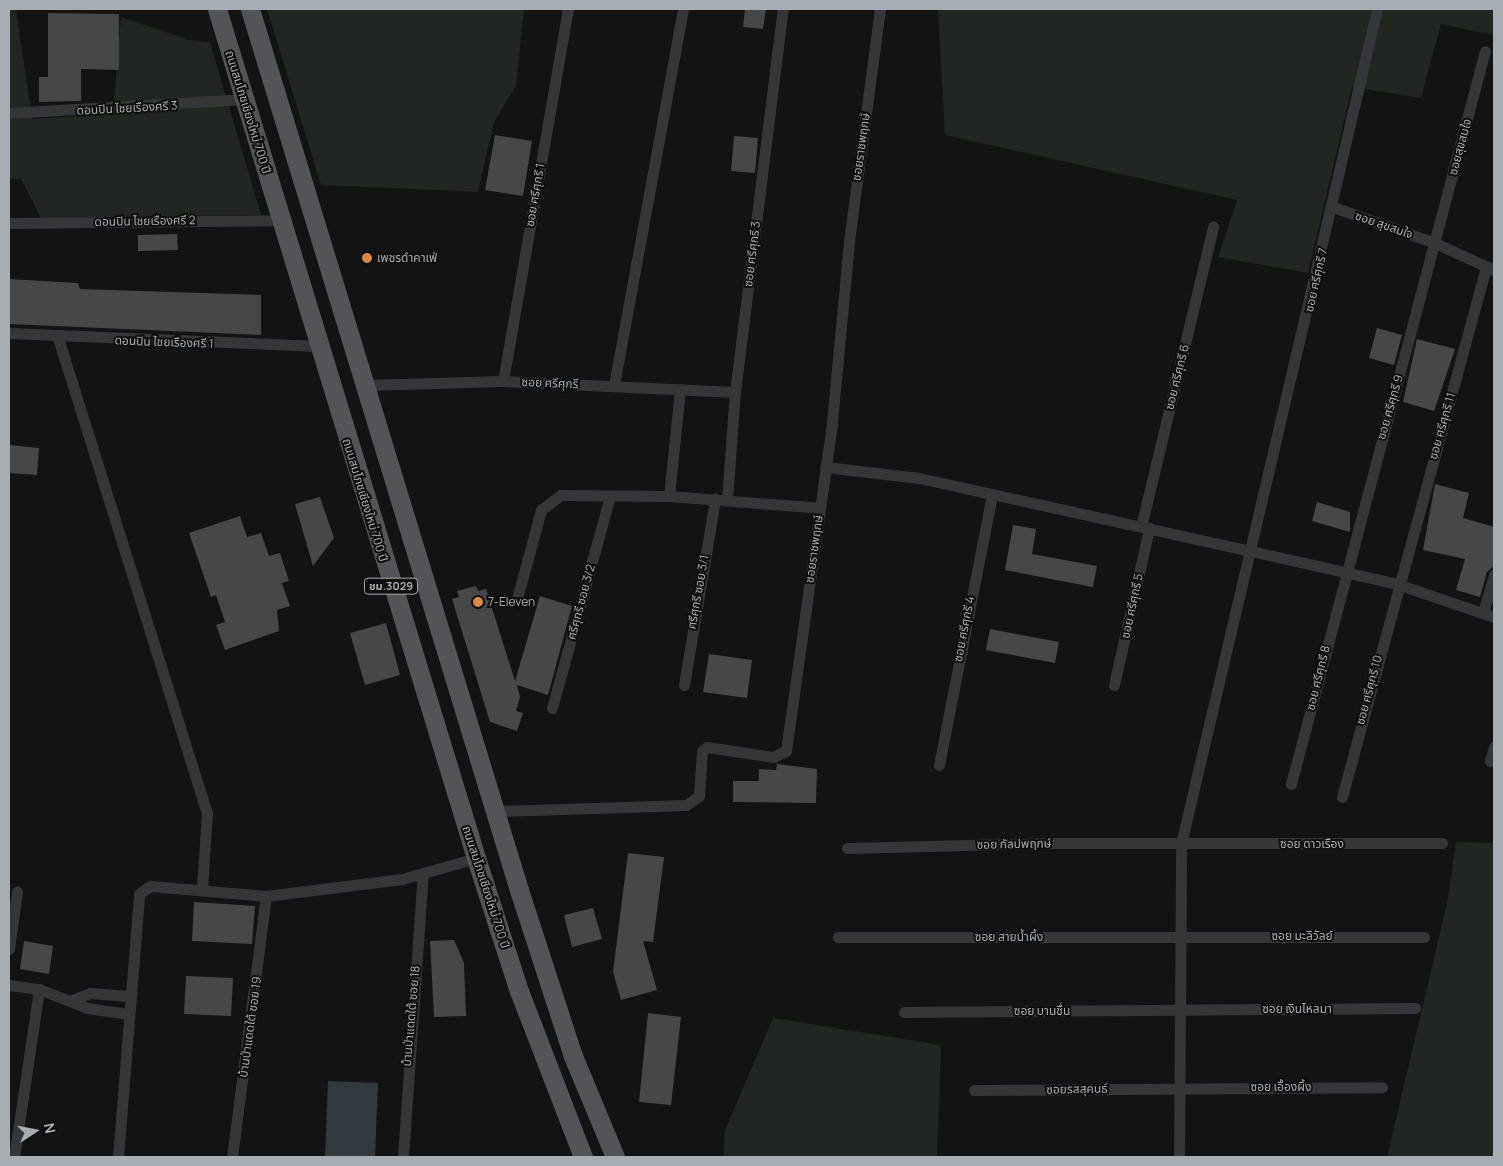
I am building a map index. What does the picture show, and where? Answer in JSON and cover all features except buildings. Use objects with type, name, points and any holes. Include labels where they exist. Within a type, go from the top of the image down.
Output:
[{"type":"main road","name":"ถนนสมโภชเชียงใหม่ 700 ปี","points":[[217,9],[476,858],[519,991],[584,1157]]},
{"type":"main road","name":"ชม.3029","points":[[250,9],[573,1056],[615,1157]]},
{"type":"street","name":"ซอย ศรีศุกรี 1","points":[[503,382],[568,9]]},
{"type":"street","points":[[614,385],[683,9]]},
{"type":"street","name":"ซอย ศรีศุกรี 3","points":[[727,500],[735,392],[783,9]]},
{"type":"street","name":"ซอยราชพฤกษ์","points":[[496,811],[686,805],[699,796],[702,751],[707,747],[773,757],[786,751],[820,508],[880,9]]},
{"type":"street","name":"ซอย ศรีศุกรี 7","points":[[1179,1157],[1181,844],[1333,208],[1377,9]]},
{"type":"street","name":"ซอยสุขสมใจ","points":[[1435,243],[1485,51]]},
{"type":"street","name":"ดอนปิน ไชยเรืองศรี 3","points":[[9,113],[245,99]]},
{"type":"street","name":"ซอย สุขสมใจ","points":[[1333,208],[1435,243],[1490,269]]},
{"type":"street","name":"ดอนปิน ไชยเรืองศรี 2","points":[[9,223],[281,220]]},
{"type":"street","name":"ซอย ศรีศุกรี 6","points":[[1145,528],[1213,228]]},
{"type":"street","name":"ซอย ศรีศุกรี 9","points":[[1344,571],[1435,243]]},
{"type":"street","name":"ซอย ศรีศุกรี 11","points":[[1397,584],[1490,269]]},
{"type":"street","name":"ดอนปิน ไชยเรืองศรี 1","points":[[9,333],[58,338],[319,346]]},
{"type":"street","points":[[58,338],[207,812],[202,889]]},
{"type":"street","name":"ซอย ศรีศุกรี","points":[[366,385],[503,382],[614,385],[735,392]]},
{"type":"street","points":[[669,496],[680,390]]},
{"type":"street","points":[[825,467],[903,475],[1251,550],[1397,584],[1489,615],[1494,575]]},
{"type":"street","name":"ซอย ศรีศุกรี 4","points":[[939,765],[992,494]]},
{"type":"street","points":[[518,594],[540,510],[549,501],[561,495],[669,496],[820,508]]},
{"type":"street","name":"ศรีศุกรี ซอย 3/2","points":[[552,708],[610,496]]},
{"type":"street","name":"ศรีศุกรี ซอย 3/1","points":[[684,685],[714,499]]},
{"type":"street","name":"ซอย ศรีศุกรี 5","points":[[1114,685],[1145,528]]},
{"type":"street","name":"ซอย ศรีศุกรี 8","points":[[1291,784],[1344,571]]},
{"type":"street","name":"ซอย ศรีศุกรี 10","points":[[1342,797],[1397,584]]},
{"type":"street","points":[[1490,761],[1494,747]]},
{"type":"street","name":"ซอย ดาวเรือง","points":[[1181,844],[1442,843]]},
{"type":"street","name":"ซอย กัลปพฤกษ์","points":[[847,848],[1181,844]]},
{"type":"street","points":[[118,1157],[139,894],[150,886],[266,896],[422,874],[476,858]]},
{"type":"street","name":"บ้านป่าแดดใต้ ซอย 18","points":[[404,1157],[422,874]]},
{"type":"street","points":[[9,949],[17,892]]},
{"type":"street","name":"บ้านป่าแดดใต้ ซอย 19","points":[[232,1157],[266,896]]},
{"type":"street","name":"ซอย มะลิวัลย์","points":[[1180,936],[1424,936]]},
{"type":"street","name":"ซอย สายน้ำผึ้ง","points":[[838,937],[1180,936]]},
{"type":"street","points":[[9,985],[39,989],[72,1000],[87,1008],[128,1014]]},
{"type":"street","points":[[14,1157],[39,989]]},
{"type":"street","points":[[72,1000],[90,993],[130,996]]},
{"type":"street","name":"ซอย เงินไหลมา","points":[[1180,1010],[1415,1008]]},
{"type":"street","name":"ซอย บานชื่น","points":[[904,1012],[1180,1010]]},
{"type":"street","name":"ซอย เอื้องผึ้ง","points":[[1179,1088],[1382,1087]]},
{"type":"street","name":"ซอยรสสุคนธ์","points":[[974,1090],[1179,1088]]},
{"type":"shaded area","points":[[9,9],[16,9],[32,119],[113,114],[121,17],[189,40],[210,42],[261,215],[41,218],[21,179],[9,179]]},
{"type":"shaded area","points":[[267,9],[524,9],[516,86],[494,122],[478,192],[321,185]]},
{"type":"shaded area","points":[[938,9],[1494,9],[1494,35],[1441,24],[1421,98],[1352,87],[1308,273],[1218,257],[1237,200],[945,135]]},
{"type":"shaded area","points":[[1456,842],[1494,843],[1494,1157],[1387,1157],[1447,903]]},
{"type":"shaded area","points":[[773,1018],[941,1045],[937,1157],[723,1157],[725,1130]]},
{"type":"shaded area","points":[[328,1081],[378,1083],[375,1157],[325,1157]]},
{"type":"place","name":"เพชรดำคาเฟ่","points":[[367,258]]},
{"type":"place","name":"7-Eleven","points":[[478,602]]}]
